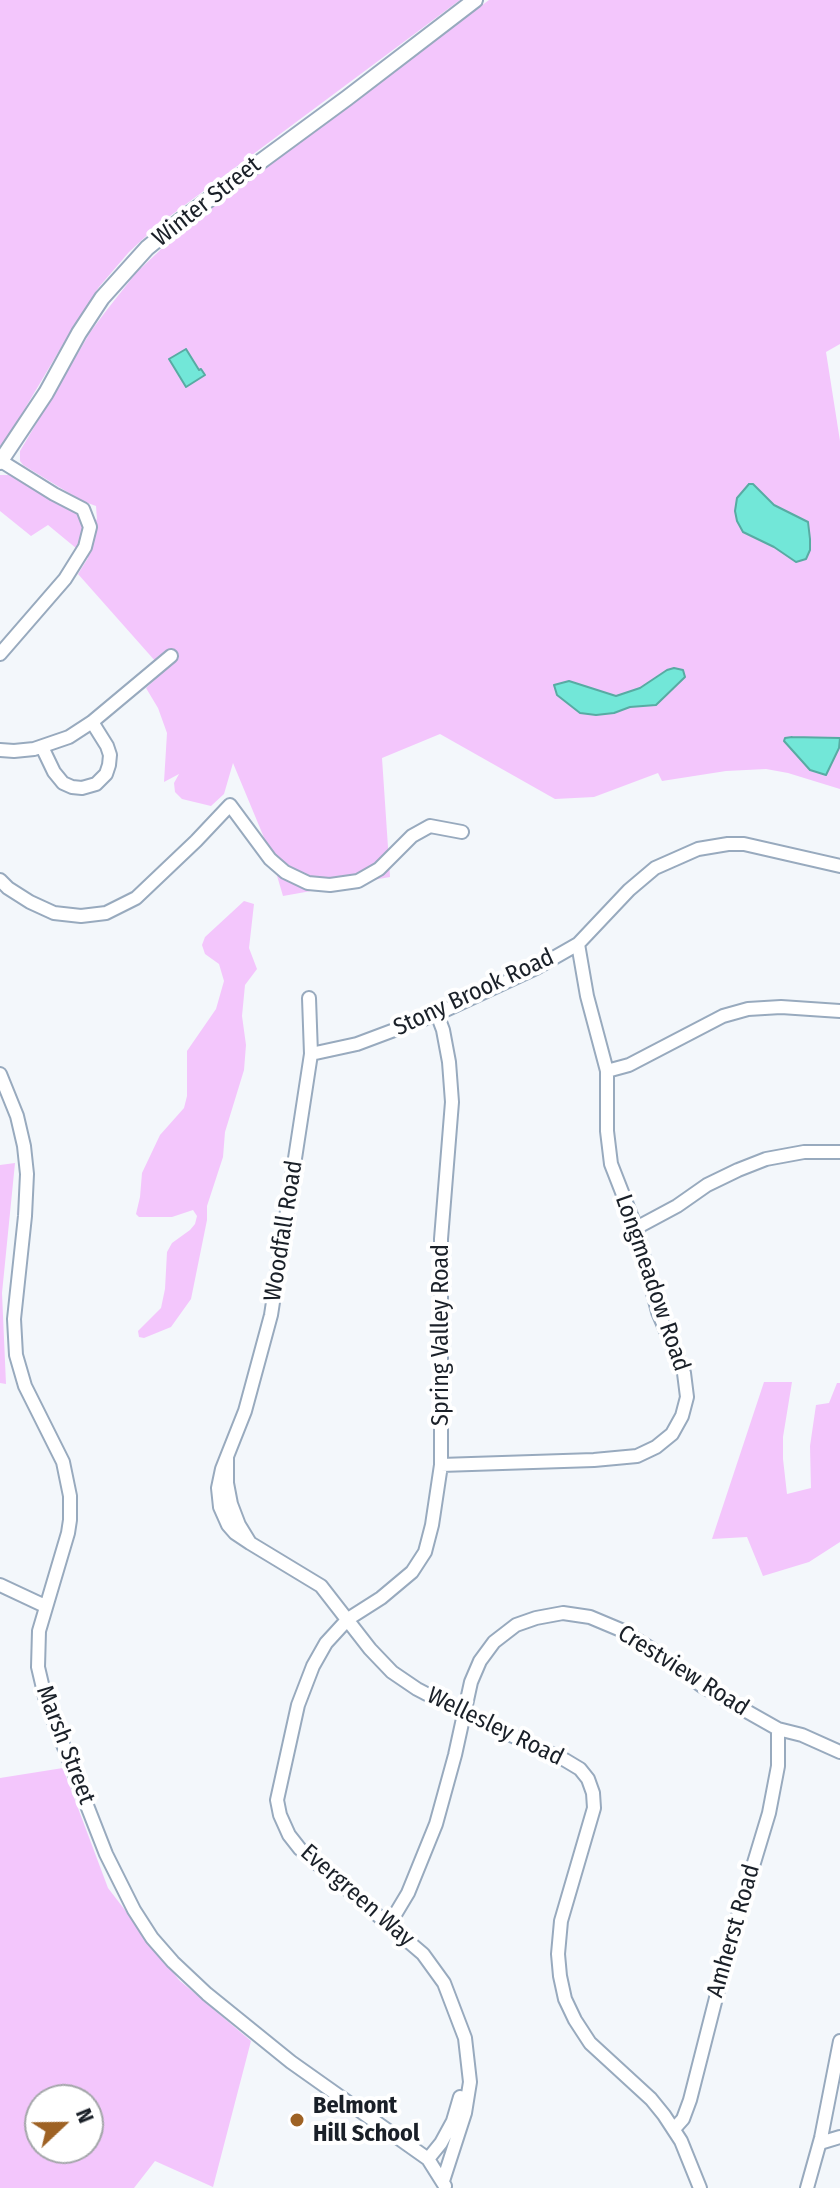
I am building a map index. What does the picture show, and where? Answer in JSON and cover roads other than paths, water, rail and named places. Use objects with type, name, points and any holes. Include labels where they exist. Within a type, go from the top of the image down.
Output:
[{"type":"main road","name":"Winter Street","points":[[0,461],[46,393],[96,306],[147,248],[475,0]]},
{"type":"street","points":[[0,461],[83,509],[90,527],[85,547],[73,568],[0,654]]},
{"type":"street","points":[[0,750],[27,751],[69,737],[92,722],[171,656]]},
{"type":"street","points":[[42,747],[63,783],[77,788],[91,786],[103,778],[110,760],[107,746],[92,722]]},
{"type":"street","points":[[3,885],[41,908],[67,916],[94,916],[117,909],[145,891],[230,805],[270,859],[285,872],[308,883],[330,885],[358,881],[379,869],[412,836],[430,826],[462,832]]},
{"type":"street","name":"Stony Brook Road","points":[[311,1054],[357,1044],[437,1014],[536,968],[578,944],[642,879],[669,861],[698,849],[744,844],[840,866]]},
{"type":"street","name":"Longmeadow Road","points":[[441,1465],[637,1456],[656,1447],[672,1434],[682,1416],[687,1397],[684,1373],[658,1312],[636,1228],[611,1164],[607,1131],[607,1071],[587,996],[578,944]]},
{"type":"street","name":"Woodfall Road","points":[[309,998],[311,1054],[271,1315],[245,1411],[219,1481],[218,1494],[220,1507],[231,1529],[315,1582],[348,1619]]},
{"type":"street","points":[[607,1071],[629,1065],[723,1016],[748,1009],[781,1007],[840,1011]]},
{"type":"street","name":"Spring Valley Road","points":[[348,1619],[405,1580],[418,1564],[430,1537],[436,1509],[441,1465],[441,1239],[452,1102],[449,1062],[437,1014]]},
{"type":"street","name":"Marsh Street","points":[[0,1074],[17,1116],[27,1174],[14,1319],[16,1355],[25,1386],[63,1462],[71,1509],[68,1533],[39,1631],[37,1655],[42,1689],[106,1854],[134,1910],[152,1938],[173,1962],[280,2052],[428,2159],[445,2184]]},
{"type":"street","points":[[636,1228],[677,1206],[707,1185],[766,1159],[804,1152],[840,1152]]},
{"type":"street","points":[[0,1585],[45,1606]]},
{"type":"street","name":"Crestview Road","points":[[390,1923],[408,1893],[436,1824],[471,1682],[480,1661],[494,1642],[516,1625],[563,1613],[590,1617],[621,1630],[702,1686],[778,1729],[802,1735],[840,1752]]},
{"type":"street","name":"Wellesley Road","points":[[348,1619],[392,1672],[417,1689],[565,1760],[580,1769],[588,1779],[594,1808],[561,1921],[558,1954],[565,1999],[590,2043],[651,2099],[674,2129],[700,2188]]},
{"type":"street","name":"Evergreen Way","points":[[348,1619],[326,1643],[313,1666],[298,1705],[277,1800],[289,1835],[300,1849],[390,1923],[423,1954],[444,1983],[465,2038],[470,2082],[465,2113],[445,2184]]},
{"type":"street","name":"Amherst Road","points":[[674,2129],[683,2119],[690,2100],[731,1939],[769,1813],[778,1766],[778,1729]]},
{"type":"street","name":"Evergreen Way","points":[[428,2159],[441,2143],[457,2109],[462,2091],[465,2038]]},
{"type":"street","points":[[807,2188],[820,2143],[840,2041]]},
{"type":"street","points":[[820,2143],[840,2137]]},
{"type":"place","name":"Belmont Hill School","points":[[297,2120]]}]
